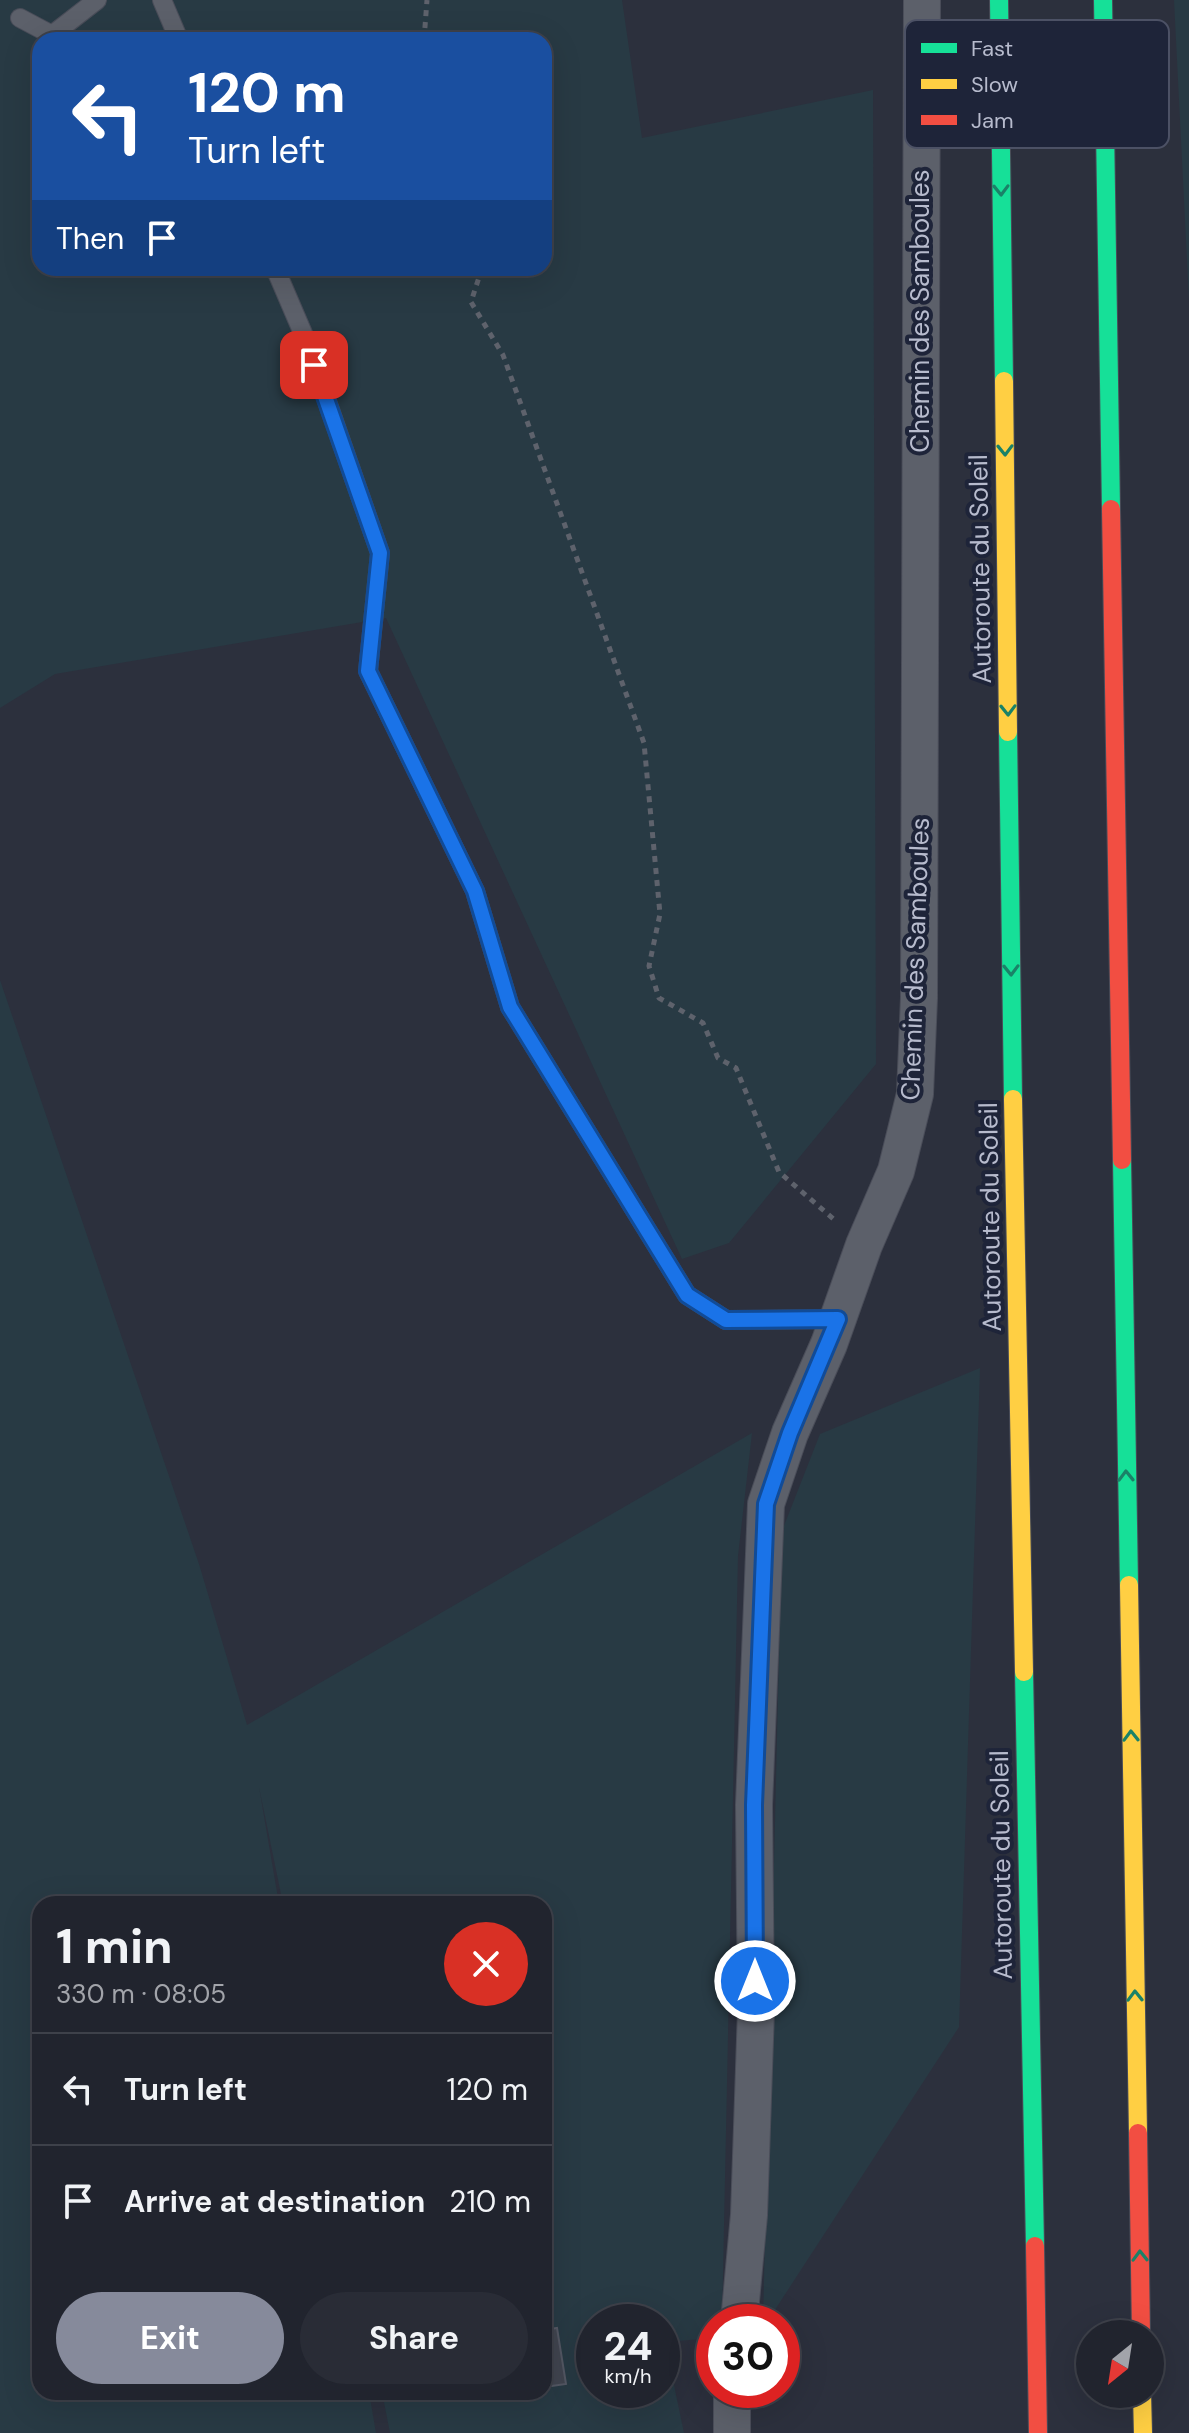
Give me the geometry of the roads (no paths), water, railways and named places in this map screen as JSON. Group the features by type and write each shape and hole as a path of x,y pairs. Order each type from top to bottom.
{"highway":[{"name":"Autoroute du Soleil","path":"999,0 999,20"},
{"path":"1103,0 1103,20"},
{"name":"Autoroute du Soleil","path":"1001,148 1010,913 1038,2433"},
{"path":"1105,148 1141,2320"},
{"path":"1142,2408 1143,2433"}],"street":[{"name":"Chemin des Samboules","path":"922,0 922,20"},
{"name":"Chemin des Samboules","path":"741,2304 749,2215 755,2042 754,1805 766,1504 790,1433 896,1171 915,1094 919,998 922,148"},
{"path":"732,2408 732,2433"}],"lane":[{"path":"56,32 97,0"},
{"path":"162,0 176,32"},
{"path":"20,18 46,32"},
{"path":"278,276 305,338 380,553 368,671 475,891 510,1007 687,1295 726,1320 838,1319"}]}
